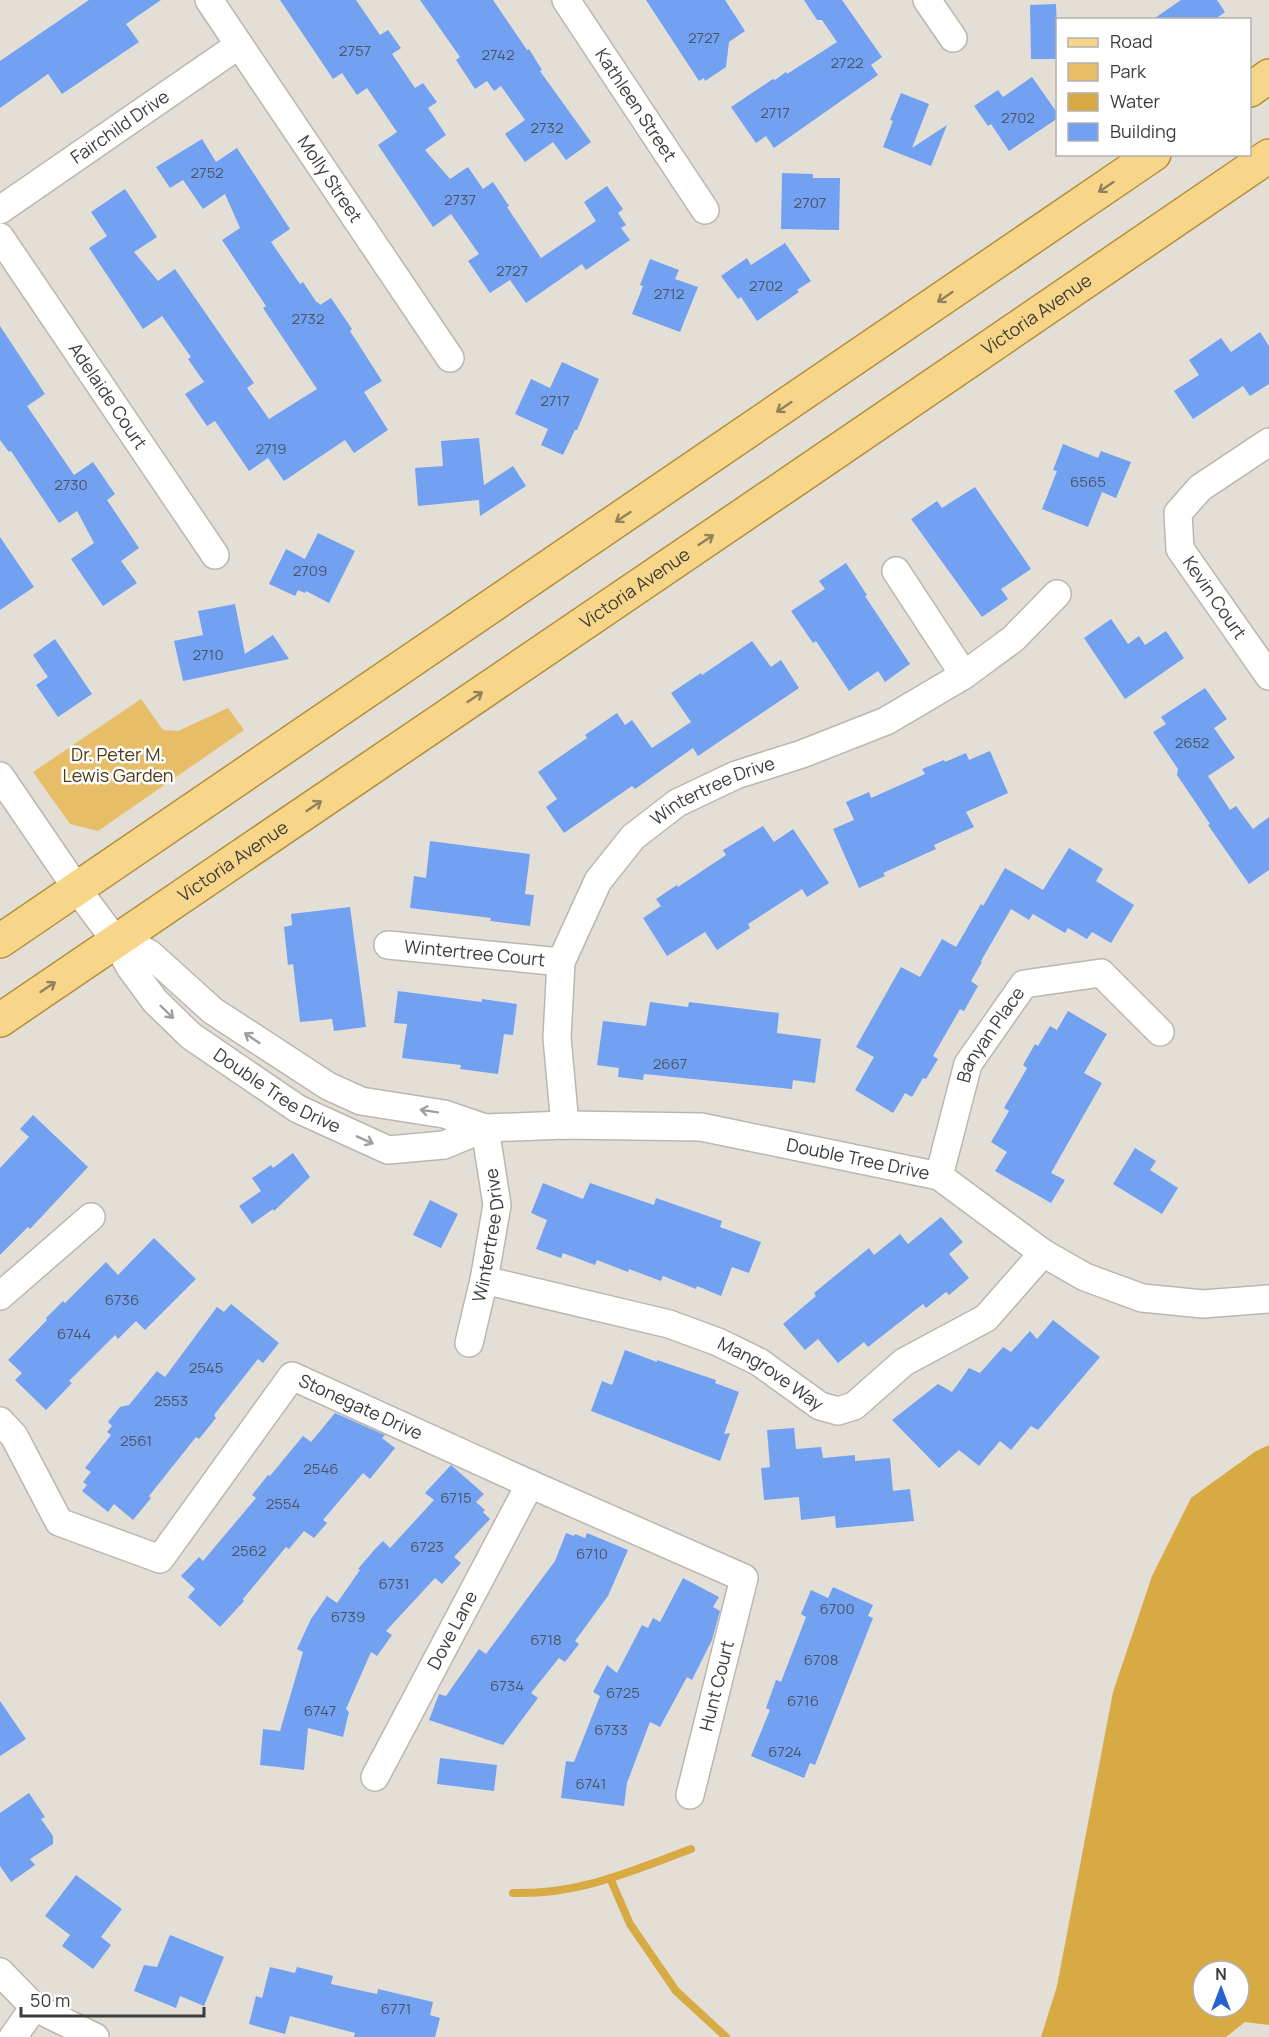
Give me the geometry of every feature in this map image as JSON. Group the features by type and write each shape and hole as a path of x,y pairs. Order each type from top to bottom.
{"main road":[{"path":"1251,89 1269,76"},
{"path":"0,941 1151,156"},
{"name":"Victoria Avenue","path":"0,1020 1269,156"}],"street":[{"name":"Molly Street","path":"209,0 450,358"},
{"name":"Kathleen Street","path":"566,0 705,210"},
{"path":"927,0 953,38"},
{"name":"Fairchild Drive","path":"0,210 239,45"},
{"name":"Adelaide Court","path":"0,237 215,555"},
{"name":"Kevin Court","path":"1269,442 1200,488 1178,513 1180,549 1269,676"},
{"path":"896,571 964,675"},
{"name":"Wintertree Drive","path":"565,1125 557,1038 561,962 598,881 633,837 676,803 736,775 802,754 886,721 964,675 1013,639 1058,594"},
{"name":"Double Tree Drive","path":"0,776 77,889 115,940 129,967 155,1001 190,1036 298,1109 388,1150 444,1145 485,1128 565,1125 702,1127 939,1176 1043,1253 1085,1278 1142,1298 1203,1304 1269,1299"},
{"name":"Double Tree Drive","path":"115,940 134,945 150,954 213,1011 328,1086 361,1101 444,1114 485,1128"},
{"name":"Wintertree Court","path":"388,945 561,962"},
{"name":"Banyan Place","path":"939,1176 968,1064 1024,984 1101,973 1160,1032"},
{"name":"Wintertree Drive","path":"469,1343 484,1280 497,1205 485,1128"},
{"path":"0,1296 91,1217"},
{"name":"Mangrove Way","path":"484,1280 669,1324 718,1342 759,1362 820,1406 838,1411 854,1406 904,1362 986,1318 1043,1253"},
{"name":"Stonegate Drive","path":"0,1421 14,1436 59,1522 159,1558 292,1376 744,1578"},
{"name":"Dove Lane","path":"375,1777 530,1484"},
{"name":"Hunt Court","path":"690,1795 744,1578"},
{"path":"0,1972 34,2007 95,2037"},
{"path":"13,2037 34,2007"}],"green space":[{"name":"Dr. Peter M. Lewis Garden","path":"141,699 163,730 178,731 228,708 244,730 98,831 70,824 33,772"}],"water":[{"path":"1269,1445 1269,2025 1245,2022 1226,2037 1041,2037 1057,1986 1113,1692 1152,1576 1191,1498 1256,1451"}],"building":[{"path":"89,0 161,0 126,24 139,42 62,94 48,74 0,108 0,61"},
{"path":"280,0 356,0 380,35 388,30 401,48 392,54 415,88 423,83 437,102 428,108 446,135 425,150 450,179 468,167 483,189 493,182 541,258 596,221 584,202 607,186 623,209 618,213 626,225 621,228 630,240 586,270 582,264 526,303 510,280 490,293 468,261 479,254 451,214 433,227 378,145 397,132 367,88 357,95 342,73 333,79"},
{"path":"420,0 493,0 591,142 566,160 553,142 525,162 505,134 525,120 501,86 494,91 487,81 475,89 456,60 460,57"},
{"path":"646,0 725,0 745,31 729,42 726,67 705,81 704,78 699,81"},
{"path":"804,0 842,0 882,57 871,65 878,75 774,148 766,136 756,143 731,107 773,79 775,80 786,72 787,74 837,42 822,20 817,20"},
{"path":"1181,0 1217,0 1225,12 1217,18 1155,18"},
{"path":"1056,4 1056,59 1031,59 1030,5"},
{"path":"1032,77 1056,111 1056,119 1009,151 991,124 988,126 974,106 998,90 1003,97"},
{"path":"901,93 929,104 912,148 947,125 931,166 883,147 893,121 890,120"},
{"path":"202,139 216,162 237,148 290,229 271,242 300,284 303,282 317,303 320,305 331,298 382,381 364,392 388,430 354,453 345,440 284,481 268,458 249,471 215,421 207,426 185,394 204,382 188,359 191,357 162,316 143,329 89,248 107,236 91,212 125,189 157,237 134,252 158,281 175,269 254,383 247,388 269,419 317,389 263,308 266,306 222,240 240,228 225,194 203,209 183,180 170,188 156,167"},
{"path":"782,173 813,174 813,178 840,178 839,230 781,229"},
{"path":"785,243 811,281 757,321 741,297 738,299 721,276 747,258 751,265"},
{"path":"650,259 679,270 675,279 698,287 680,332 632,314"},
{"path":"0,326 45,394 27,406 74,475 93,462 115,494 107,500 139,548 121,561 137,583 103,606 71,559 94,543 77,511 59,523 11,451 9,452 0,440"},
{"path":"1260,332 1269,346 1269,384 1250,396 1243,386 1193,419 1174,391 1199,375 1189,360 1221,338 1231,352"},
{"path":"562,362 599,379 577,430 563,455 541,445 548,429 515,414 531,379 550,388"},
{"path":"479,438 484,485 513,466 526,486 480,516 479,500 418,506 415,468 443,466 441,441"},
{"path":"1063,444 1098,458 1101,451 1131,462 1116,498 1102,492 1088,527 1042,509 1057,471 1053,470"},
{"path":"975,487 1031,569 1001,589 1008,599 982,617 911,519 937,501 942,508"},
{"path":"318,533 355,551 329,603 306,591 305,593 298,590 295,596 269,584 286,549 305,559"},
{"path":"0,537 34,587 0,610"},
{"path":"846,563 910,664 885,682 878,671 849,691 816,641 813,643 791,611 825,589 819,581"},
{"path":"235,604 245,654 273,635 289,659 183,681 174,641 203,635 198,611"},
{"path":"1111,619 1128,644 1139,636 1145,645 1166,631 1184,658 1125,699 1084,638"},
{"path":"55,639 92,694 58,717 36,685 48,677 33,655"},
{"path":"752,641 771,667 781,660 799,688 698,756 693,748 635,789 632,786 564,833 546,807 557,799 538,772 587,738 585,735 617,713 625,725 632,720 652,748 691,722 671,693"},
{"path":"1205,688 1227,719 1214,728 1235,758 1208,776 1230,810 1236,806 1253,829 1269,817 1269,870 1249,884 1208,825 1210,824 1177,775 1178,769 1153,732 1166,724 1161,717"},
{"path":"990,751 1008,793 966,812 974,827 934,845 936,849 883,873 885,876 859,888 833,829 854,820 846,802 869,792 871,798 925,774 922,769 944,760 945,762 966,753 969,760"},
{"path":"763,826 774,842 793,829 829,883 807,897 802,889 748,924 750,928 717,950 705,932 667,956 643,918 661,906 656,899 726,855 723,850"},
{"path":"430,841 530,854 525,894 534,895 530,926 490,921 491,918 410,908 414,876 426,878"},
{"path":"1069,848 1103,869 1096,881 1134,905 1111,943 1092,932 1087,939 1068,928 1065,933 1033,914 1029,920 1011,909 971,981 978,986 964,1011 960,1009 933,1056 938,1059 912,1097 905,1093 893,1113 855,1090 874,1057 856,1047 901,967 920,977 942,939 956,947 1005,868 1043,890"},
{"path":"350,907 366,1027 334,1031 332,1019 300,1022 293,964 288,965 284,927 292,925 291,914"},
{"path":"398,991 482,1002 482,999 517,1004 513,1035 504,1034 498,1074 460,1069 461,1065 402,1058 407,1024 394,1023"},
{"path":"650,1002 688,1007 689,1002 779,1013 777,1033 821,1039 815,1083 793,1080 792,1089 644,1074 643,1080 618,1077 619,1068 597,1065 603,1021 646,1026"},
{"path":"1068,1011 1107,1034 1084,1073 1102,1083 1051,1173 1065,1180 1051,1203 995,1171 1007,1152 991,1142 1009,1111 1004,1108 1027,1068 1023,1065 1035,1044 1038,1046 1050,1026 1057,1030"},
{"path":"33,1115 88,1167 30,1229 28,1227 0,1255 0,1168 29,1137 20,1129"},
{"path":"1135,1148 1156,1161 1150,1170 1178,1188 1162,1214 1113,1184"},
{"path":"293,1153 310,1177 274,1211 273,1209 252,1224 239,1206 261,1191 252,1178 271,1165 273,1168"},
{"path":"543,1183 583,1199 590,1183 654,1205 656,1198 722,1221 720,1227 761,1242 749,1273 732,1267 721,1296 663,1276 661,1281 597,1260 595,1265 563,1253 561,1258 536,1249 547,1220 531,1213"},
{"path":"430,1200 458,1214 441,1248 413,1235"},
{"path":"941,1217 963,1242 949,1254 969,1278 949,1295 946,1292 926,1308 923,1304 868,1347 864,1342 838,1363 818,1339 805,1350 783,1324 816,1296 814,1293 869,1248 874,1255 900,1234 908,1244"},
{"path":"154,1238 196,1279 145,1330 136,1321 118,1339 115,1335 69,1381 72,1383 46,1410 15,1380 22,1373 8,1360 63,1301 65,1303 106,1262 118,1275"},
{"path":"231,1304 279,1343 263,1363 258,1359 214,1415 216,1418 199,1439 196,1437 133,1520 114,1504 108,1512 82,1491 87,1485 83,1482 91,1472 85,1468 111,1435 107,1432 112,1426 108,1422 120,1407 129,1405 157,1371 165,1377 217,1307 224,1312"},
{"path":"1053,1320 1100,1357 1038,1430 1031,1426 1011,1450 1000,1441 979,1466 959,1450 939,1468 892,1420 938,1384 952,1392 969,1368 980,1373 1003,1347 1011,1352 1030,1331 1037,1339"},
{"path":"625,1350 716,1380 715,1383 739,1392 724,1434 730,1433 720,1461 591,1411 602,1381 612,1385"},
{"path":"335,1413 385,1435 382,1438 395,1448 370,1479 363,1473 323,1520 327,1523 314,1538 304,1531 289,1549 286,1547 243,1599 244,1601 220,1627 188,1597 195,1589 181,1576 199,1557 203,1561 256,1498 252,1495 268,1475 270,1476 303,1436 311,1442"},
{"path":"794,1428 796,1449 821,1447 823,1458 855,1455 855,1461 890,1458 893,1491 910,1489 914,1521 836,1528 835,1516 801,1520 799,1497 764,1500 761,1468 770,1467 767,1430"},
{"path":"451,1465 484,1494 476,1502 485,1510 483,1512 490,1519 454,1557 461,1563 442,1584 435,1578 386,1631 392,1635 377,1656 371,1652 346,1709 349,1712 343,1737 308,1728 304,1770 260,1765 263,1729 280,1731 303,1652 297,1649 311,1619 327,1596 337,1603 360,1570 358,1569 375,1549 383,1541 390,1548 434,1500 425,1493"},
{"path":"566,1533 585,1538 587,1533 628,1550 608,1596 575,1641 579,1644 565,1662 559,1658 531,1693 538,1698 503,1745 429,1720 439,1694 446,1696 479,1649 486,1654 555,1561"},
{"path":"683,1578 719,1597 713,1607 720,1611 712,1640 692,1680 687,1677 660,1727 650,1722 627,1783 624,1806 561,1798 566,1761 574,1762 600,1696 593,1692 607,1665 617,1673 642,1625 648,1628 653,1618 660,1622"},
{"path":"833,1587 873,1605 868,1616 873,1618 815,1765 810,1763 804,1778 751,1756 770,1710 766,1708 776,1680 781,1682 806,1617 801,1614 811,1590 828,1598"},
{"path":"0,1701 26,1739 0,1756"},
{"path":"440,1758 497,1765 494,1791 437,1784"},
{"path":"29,1793 45,1817 41,1819 53,1836 53,1844 30,1859 35,1865 11,1882 0,1866 0,1813"},
{"path":"76,1875 122,1909 101,1937 111,1945 93,1969 62,1946 70,1935 45,1916"},
{"path":"170,1935 224,1957 204,2006 180,1996 176,2008 134,1991 144,1965 157,1967"},
{"path":"270,1967 295,1973 297,1967 333,1976 331,1984 377,1994 378,1989 433,2002 430,2015 440,2018 435,2037 354,2037 355,2033 290,2016 285,2034 249,2024 256,1996 262,1998"}],"waterway":[{"path":"513,1893 537,1893 583,1886 691,1849"},
{"path":"610,1878 630,1924 676,1991 726,2037"}]}
